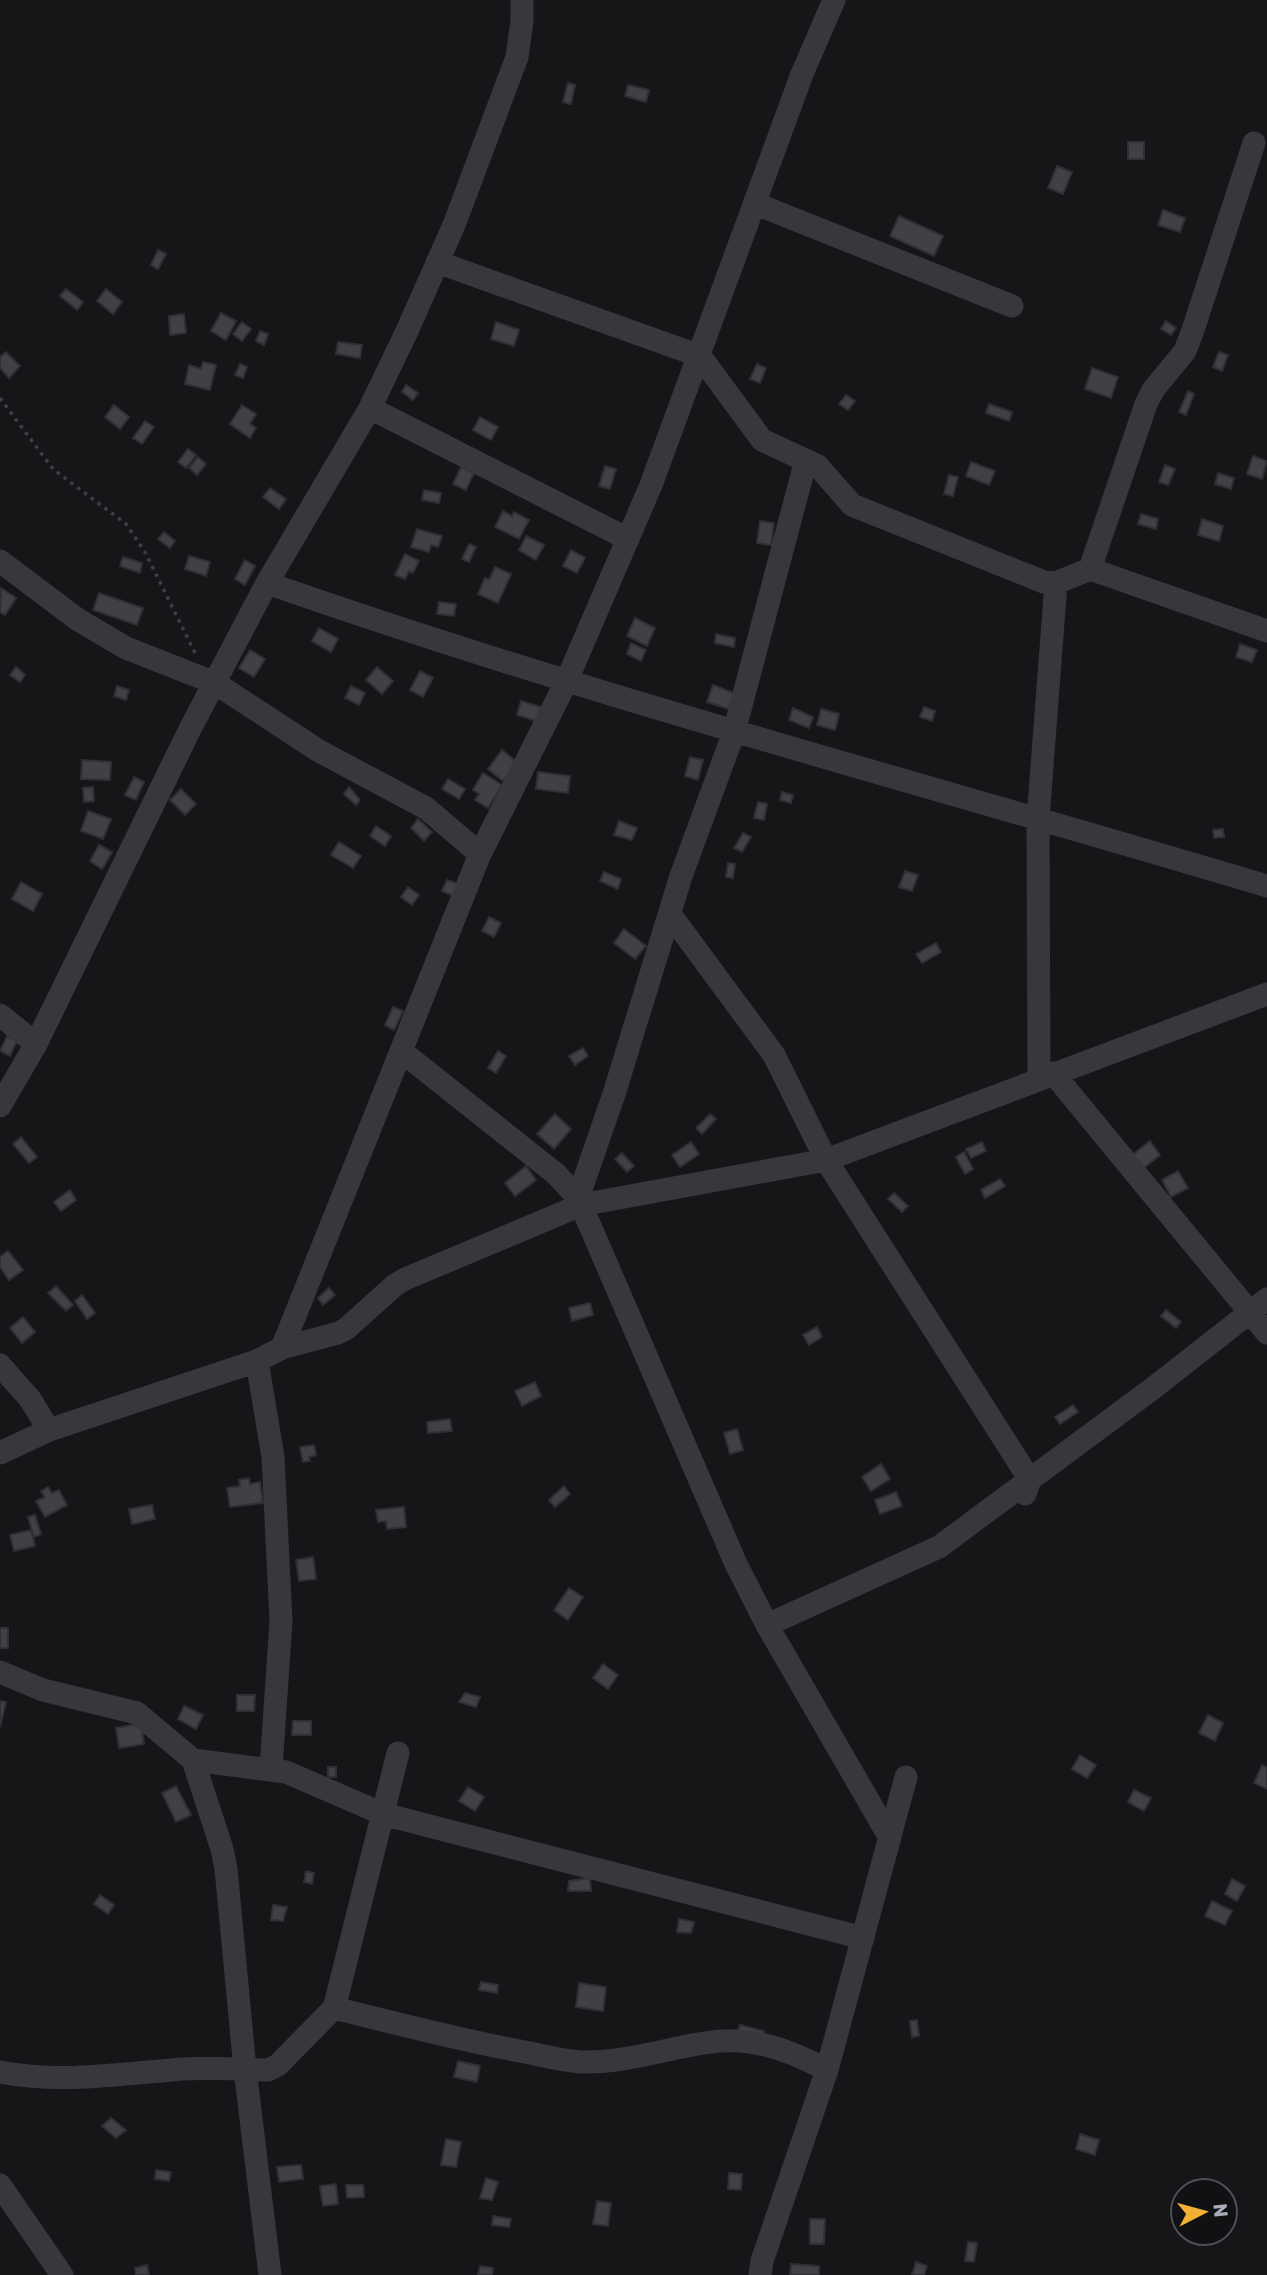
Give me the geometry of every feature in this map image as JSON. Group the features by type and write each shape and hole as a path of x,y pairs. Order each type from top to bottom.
{"street":[{"path":"0,1106 36,1044 267,583 370,408 454,225 517,57 522,0"},
{"path":"282,1348 480,854 567,680 651,485 802,74 834,0"},
{"path":"1090,569 1146,404 1153,390 1185,351 1194,330 1254,143"},
{"path":"755,204 1012,306"},
{"path":"438,262 700,355 762,440 818,466 852,505 1044,582 1056,583 1090,569 1267,631"},
{"path":"370,408 628,539"},
{"path":"580,1201 670,914 734,732 806,460"},
{"path":"0,561 77,618 126,648 215,683 319,751 426,808 480,854"},
{"path":"267,583 346,611 734,732 1267,886"},
{"path":"1056,583 1038,819 1046,1076 1259,1305 1267,1332"},
{"path":"670,914 774,1055 826,1160 1028,1487"},
{"path":"0,1452 49,1430 257,1361 282,1348 338,1333 405,1279 580,1201 826,1160 1267,995"},
{"path":"0,1016 36,1044"},
{"path":"401,1051 555,1174 580,1201 736,1564 767,1625 890,1838"},
{"path":"767,1625 939,1548 1028,1487 1259,1305"},
{"path":"257,1361 273,1457 281,1621 271,1768"},
{"path":"0,1366 30,1399 49,1430"},
{"path":"0,1672 43,1690 137,1713 193,1760 226,1869 245,2069 270,2275"},
{"path":"0,2072 23,2076 100,2078 172,2069 268,2070 278,2065 334,2009 398,1753"},
{"path":"193,1760 271,1768 383,1814 863,1938"},
{"path":"760,2275 762,2261 827,2070 906,1777"},
{"path":"334,2009 472,2043 574,2061 595,2062 706,2042 739,2041 788,2050 827,2070"},
{"path":"0,2185 62,2275"}],"path":[{"path":"0,398 53,469 126,524 145,552 188,642 215,683"}],"building":[{"path":"568,83 575,85 571,104 563,102"},
{"path":"628,85 649,90 646,102 625,96"},
{"path":"1128,142 1144,142 1144,159 1128,159"},
{"path":"1057,166 1072,172 1063,194 1048,188"},
{"path":"1163,210 1185,218 1180,232 1158,225"},
{"path":"899,216 943,236 934,256 890,236"},
{"path":"158,250 166,254 158,269 151,265"},
{"path":"66,289 83,302 77,310 60,296"},
{"path":"106,289 122,302 113,314 97,301"},
{"path":"221,313 236,321 226,340 211,331"},
{"path":"184,314 186,333 170,335 169,316"},
{"path":"1166,321 1176,328 1171,335 1161,329"},
{"path":"242,322 251,329 242,341 233,334"},
{"path":"496,322 519,330 514,346 491,339"},
{"path":"260,331 268,334 264,345 256,341"},
{"path":"338,342 362,345 360,358 336,354"},
{"path":"6,352 20,366 9,378 0,368 0,357"},
{"path":"1219,352 1228,355 1222,371 1213,367"},
{"path":"203,362 216,365 210,390 185,384 189,365 201,369"},
{"path":"240,364 247,367 243,378 235,375"},
{"path":"757,364 766,368 760,383 750,379"},
{"path":"1092,368 1118,377 1111,398 1085,389"},
{"path":"406,385 418,393 413,400 402,392"},
{"path":"1188,391 1194,394 1186,415 1179,412"},
{"path":"846,395 855,401 848,410 839,404"},
{"path":"989,404 1012,412 1009,421 986,413"},
{"path":"114,405 129,417 120,429 105,417"},
{"path":"242,405 256,414 250,424 256,428 250,438 230,424"},
{"path":"480,417 498,427 491,440 473,430"},
{"path":"145,421 154,427 142,444 133,438"},
{"path":"188,449 196,455 186,468 178,462"},
{"path":"1253,456 1267,461 1262,479 1247,474"},
{"path":"198,457 206,464 197,475 189,468"},
{"path":"971,462 995,471 989,485 966,476"},
{"path":"1165,465 1175,469 1168,485 1159,482"},
{"path":"605,466 616,469 610,489 599,486"},
{"path":"461,467 474,473 466,490 453,484"},
{"path":"1218,473 1234,478 1231,489 1215,484"},
{"path":"949,475 958,477 953,496 944,494"},
{"path":"270,488 286,499 279,509 263,497"},
{"path":"424,490 441,493 439,503 422,500"},
{"path":"503,511 512,516 514,512 529,520 519,539 495,527"},
{"path":"1141,514 1158,519 1156,529 1138,524"},
{"path":"1202,519 1223,526 1219,541 1198,535"},
{"path":"760,521 774,523 771,545 757,543"},
{"path":"417,529 442,536 438,547 431,545 429,552 411,547"},
{"path":"164,532 175,541 170,548 158,539"},
{"path":"526,536 544,545 536,560 519,550"},
{"path":"469,544 476,547 469,562 462,559"},
{"path":"571,550 585,558 577,573 563,566"},
{"path":"405,554 419,561 413,573 409,571 405,579 395,575"},
{"path":"189,556 210,562 206,576 185,569"},
{"path":"123,557 142,563 140,573 120,566"},
{"path":"245,560 255,566 245,585 235,579"},
{"path":"495,567 511,574 498,603 478,594 485,578 489,580"},
{"path":"1,588 16,598 5,615 0,612"},
{"path":"99,593 143,608 137,625 93,610"},
{"path":"439,602 456,604 454,616 437,614"},
{"path":"635,618 655,628 647,646 627,636"},
{"path":"319,628 338,639 331,652 312,641"},
{"path":"716,634 735,638 734,647 715,643"},
{"path":"631,643 646,650 641,661 627,654"},
{"path":"1240,644 1257,650 1252,662 1236,657"},
{"path":"250,650 265,659 254,677 239,668"},
{"path":"16,667 25,675 20,682 10,675"},
{"path":"377,667 393,681 382,694 366,680"},
{"path":"420,671 433,678 423,697 410,690"},
{"path":"713,685 734,693 729,709 707,702"},
{"path":"117,686 129,690 126,700 114,696"},
{"path":"351,686 365,693 359,705 345,698"},
{"path":"521,701 541,707 537,721 517,715"},
{"path":"924,707 935,711 932,721 920,717"},
{"path":"793,708 813,717 809,728 789,720"},
{"path":"821,709 839,714 835,730 817,725"},
{"path":"502,750 518,763 503,781 488,769"},
{"path":"690,757 703,760 698,780 685,776"},
{"path":"82,760 111,762 110,780 81,779"},
{"path":"538,772 570,776 568,793 536,789"},
{"path":"483,773 502,785 488,808 475,800 479,794 473,790"},
{"path":"134,777 144,782 136,800 125,795"},
{"path":"448,779 465,789 459,799 442,789"},
{"path":"93,787 94,801 84,802 83,788"},
{"path":"349,787 360,800 356,805 344,794"},
{"path":"181,789 196,804 185,815 170,800"},
{"path":"782,792 793,795 791,803 780,800"},
{"path":"758,802 767,804 764,820 754,818"},
{"path":"88,811 111,819 103,839 81,831"},
{"path":"418,819 432,832 424,841 411,828"},
{"path":"619,821 637,828 632,840 614,835"},
{"path":"376,826 391,836 385,846 370,836"},
{"path":"1223,829 1224,837 1214,838 1213,830"},
{"path":"743,833 751,837 742,852 734,848"},
{"path":"339,842 361,856 353,868 331,855"},
{"path":"99,845 112,852 102,869 90,861"},
{"path":"728,863 735,864 733,878 726,877"},
{"path":"905,871 918,875 912,891 899,887"},
{"path":"604,872 621,879 618,889 600,881"},
{"path":"447,880 459,884 454,896 442,891"},
{"path":"21,882 42,894 33,911 12,899"},
{"path":"408,887 419,895 412,905 401,897"},
{"path":"489,917 501,923 494,937 482,931"},
{"path":"624,929 646,946 635,959 614,943"},
{"path":"936,943 941,952 922,963 916,954"},
{"path":"393,1007 403,1011 394,1030 385,1025"},
{"path":"7,1036 17,1041 10,1056 0,1051"},
{"path":"583,1048 588,1056 575,1065 569,1056"},
{"path":"498,1051 506,1056 496,1073 488,1068"},
{"path":"555,1114 571,1129 554,1149 537,1134"},
{"path":"710,1114 716,1119 702,1134 696,1128"},
{"path":"21,1137 37,1157 29,1163 13,1144"},
{"path":"1150,1141 1160,1155 1140,1171 1130,1157"},
{"path":"691,1142 699,1154 680,1167 672,1155"},
{"path":"982,1142 986,1151 971,1158 966,1149"},
{"path":"964,1152 973,1169 965,1174 956,1157"},
{"path":"622,1153 634,1166 627,1172 615,1159"},
{"path":"526,1166 536,1180 515,1196 505,1183"},
{"path":"1178,1171 1188,1188 1171,1197 1162,1180"},
{"path":"1000,1179 1005,1186 985,1198 981,1190"},
{"path":"70,1190 76,1200 61,1211 54,1202"},
{"path":"894,1193 908,1206 902,1212 888,1199"},
{"path":"8,1251 23,1270 9,1280 0,1267 0,1257"},
{"path":"56,1286 73,1305 66,1311 48,1293"},
{"path":"329,1288 335,1295 323,1305 318,1298"},
{"path":"82,1295 95,1313 87,1319 75,1301"},
{"path":"590,1303 593,1315 572,1321 569,1308"},
{"path":"1166,1310 1181,1322 1176,1328 1161,1316"},
{"path":"23,1317 35,1332 22,1343 10,1328"},
{"path":"817,1327 822,1337 809,1345 803,1335"},
{"path":"535,1382 541,1396 522,1406 515,1391"},
{"path":"1073,1405 1078,1412 1060,1424 1055,1417"},
{"path":"450,1419 452,1431 428,1433 427,1422"},
{"path":"737,1429 743,1450 730,1454 724,1433"},
{"path":"314,1445 316,1455 309,1457 310,1461 303,1462 300,1447"},
{"path":"881,1464 890,1479 871,1491 862,1477"},
{"path":"249,1478 250,1484 260,1482 263,1503 230,1507 227,1488 240,1486 239,1480"},
{"path":"564,1486 570,1494 555,1507 549,1500"},
{"path":"48,1487 52,1493 59,1490 67,1505 45,1517 36,1501 45,1497 41,1491"},
{"path":"896,1492 902,1506 880,1514 875,1500"},
{"path":"152,1505 155,1519 132,1524 129,1509"},
{"path":"404,1507 406,1527 387,1529 386,1521 378,1522 376,1510"},
{"path":"35,1515 41,1534 34,1537 28,1517"},
{"path":"31,1530 35,1546 14,1551 10,1535"},
{"path":"313,1557 316,1579 299,1581 296,1560"},
{"path":"569,1588 583,1597 568,1620 554,1610"},
{"path":"0,1628 8,1628 8,1648 0,1648"},
{"path":"603,1664 618,1675 608,1689 593,1678"},
{"path":"465,1693 480,1697 476,1707 459,1702"},
{"path":"237,1695 255,1695 254,1711 237,1711"},
{"path":"0,1701 6,1702 0,1727"},
{"path":"184,1706 203,1715 196,1729 178,1719"},
{"path":"1208,1715 1223,1723 1215,1741 1199,1733"},
{"path":"293,1721 311,1721 311,1735 292,1735"},
{"path":"141,1723 144,1744 119,1748 116,1728"},
{"path":"1080,1755 1096,1765 1087,1778 1072,1769"},
{"path":"1262,1765 1267,1768 1267,1789 1254,1783"},
{"path":"328,1767 336,1767 336,1777 328,1777"},
{"path":"176,1786 191,1815 176,1822 162,1793"},
{"path":"468,1787 484,1797 475,1811 459,1801"},
{"path":"1134,1790 1151,1798 1144,1811 1128,1802"},
{"path":"306,1871 314,1873 312,1884 304,1882"},
{"path":"590,1878 591,1891 568,1891 569,1881"},
{"path":"1232,1879 1245,1886 1237,1901 1225,1894"},
{"path":"100,1895 114,1905 108,1914 94,1904"},
{"path":"1212,1901 1232,1911 1225,1925 1205,1916"},
{"path":"273,1905 287,1907 283,1921 271,1920"},
{"path":"679,1919 694,1922 691,1933 677,1932"},
{"path":"481,1982 498,1985 497,1993 479,1990"},
{"path":"579,1983 606,1987 603,2011 576,2007"},
{"path":"917,2020 919,2036 912,2037 910,2021"},
{"path":"740,2025 764,2031 762,2041 737,2035"},
{"path":"458,2061 480,2066 477,2082 454,2077"},
{"path":"111,2118 126,2130 116,2138 102,2126"},
{"path":"1080,2134 1099,2140 1095,2155 1076,2149"},
{"path":"446,2139 461,2142 456,2167 441,2165"},
{"path":"301,2165 303,2179 279,2182 277,2167"},
{"path":"156,2170 171,2172 169,2181 155,2179"},
{"path":"729,2173 742,2174 741,2190 728,2189"},
{"path":"486,2178 498,2182 492,2200 480,2198"},
{"path":"336,2184 338,2204 323,2206 320,2186"},
{"path":"346,2185 363,2185 364,2197 347,2198"},
{"path":"597,2201 611,2203 608,2226 593,2224"},
{"path":"493,2216 511,2219 509,2227 492,2225"},
{"path":"810,2219 825,2219 824,2244 810,2244"},
{"path":"968,2242 977,2243 974,2262 965,2261"},
{"path":"916,2262 927,2266 924,2275 912,2275"},
{"path":"791,2264 819,2266 819,2275 790,2275"},
{"path":"147,2265 149,2275 136,2275 135,2268"},
{"path":"480,2266 493,2268 492,2275 478,2275"}]}
